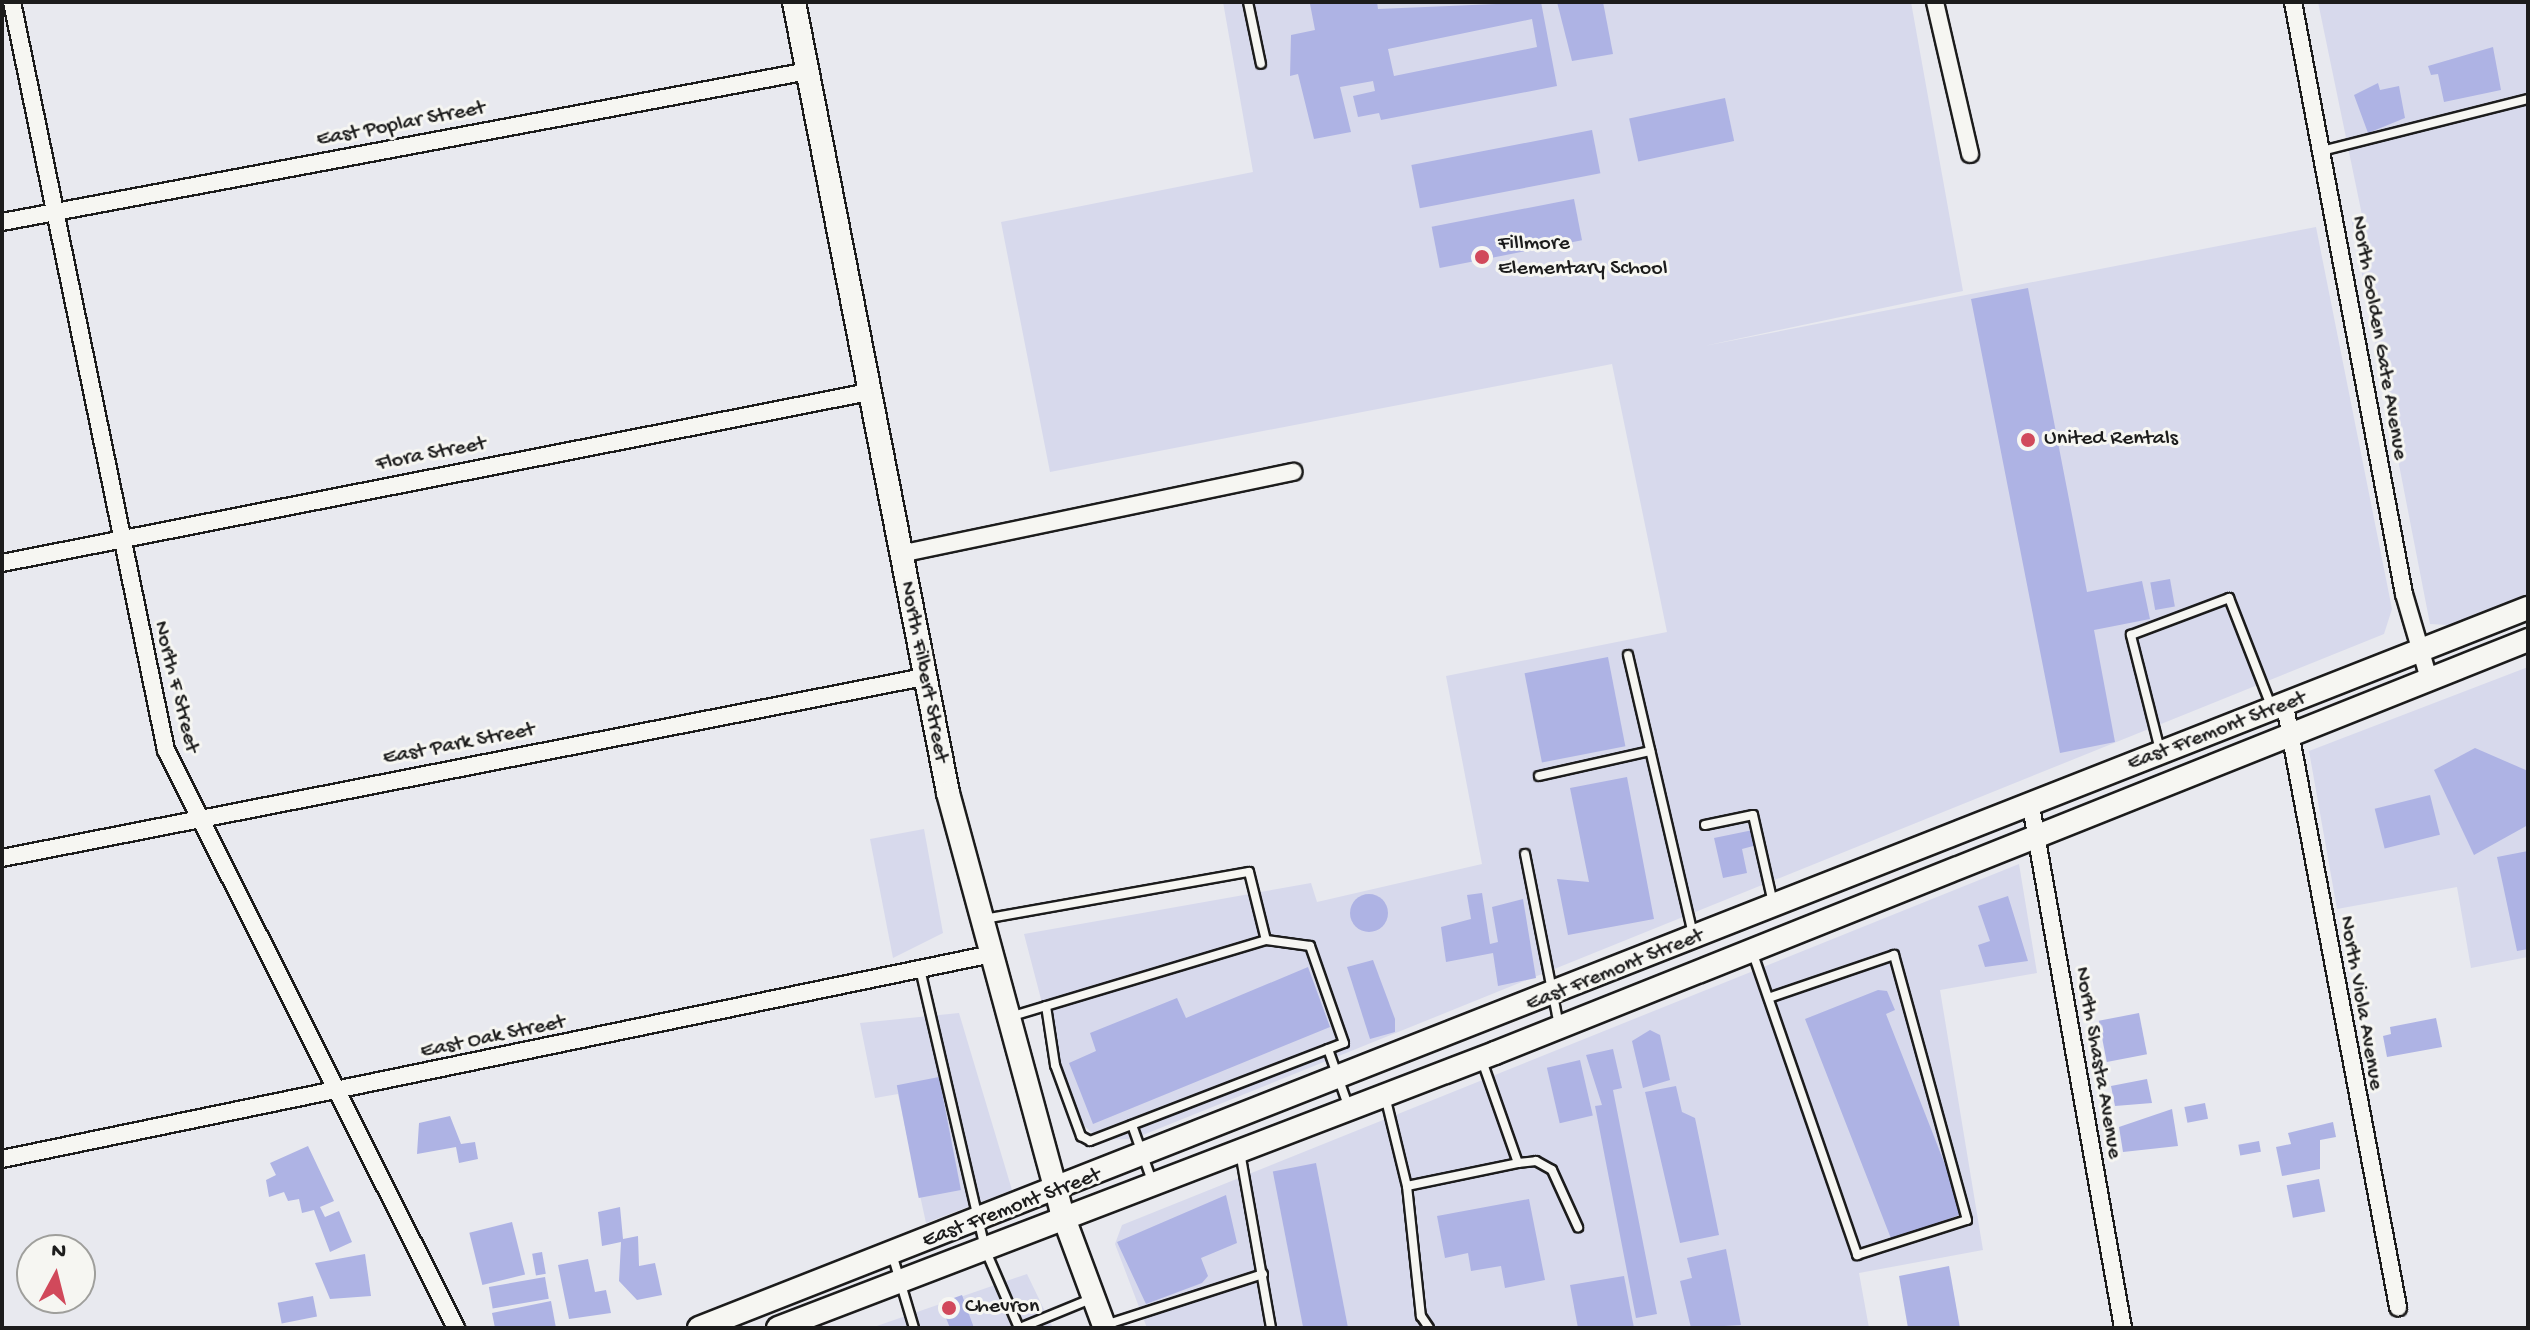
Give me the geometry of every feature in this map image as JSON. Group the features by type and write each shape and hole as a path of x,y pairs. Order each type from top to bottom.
{"main road":[{"name":"North Filbert Street","path":"794,2 924,677 1008,1017 1056,1193 1105,1327"},
{"name":"East Fremont Street","path":"699,1328 1056,1193 2528,608"},
{"name":"East Fremont Street","path":"778,1328 1481,1059 2528,640"}],"street":[{"name":"North F Street","path":"12,2 154,710 200,819 456,1328"},
{"path":"1935,2 1970,154"},
{"name":"North Golden Gate Avenue","path":"2293,2 2420,653 2429,679"},
{"name":"East Poplar Street","path":"2,222 808,71"},
{"name":"Flora Street","path":"2,563 869,392"},
{"path":"900,554 1294,472"},
{"name":"East Park Street","path":"2,858 924,677"},
{"name":"North Viola Avenue","path":"2279,708 2291,736 2398,1307"},
{"name":"North Shasta Avenue","path":"2031,806 2123,1328"},
{"name":"East Oak Street","path":"2,1159 340,1093 992,954"}],"lane":[{"path":"1248,2 1261,64"},
{"path":"2322,151 2528,99"},
{"path":"2161,754 2131,635 2229,598 2279,708"},
{"path":"1628,655 1695,939"},
{"path":"1539,776 1650,751"},
{"path":"1705,825 1753,815 1774,908"},
{"path":"1525,854 1549,997 1559,1028"},
{"path":"983,919 1249,872 1266,940"},
{"path":"1008,1017 1266,940 1310,946 1344,1043 1090,1141 1081,1136 1055,1065 1046,1006"},
{"path":"1752,950 1771,997 1857,1255 1967,1220 1894,955 1771,997"},
{"path":"920,969 985,1249 1020,1328 1093,1298"},
{"path":"1328,1049 1350,1109"},
{"path":"1481,1059 1518,1163"},
{"path":"1384,1095 1407,1186 1421,1316 1429,1328"},
{"path":"1132,1125 1153,1184"},
{"path":"1240,1151 1271,1328"},
{"path":"1407,1186 1536,1161 1552,1170 1578,1227"},
{"path":"892,1254 914,1328"},
{"path":"1105,1327 1263,1274"}],"shaded area":[{"path":"1223,2 1911,2 1963,291 1704,346 2316,227 2392,609 2384,634 1133,1139 1100,1140 1071,1114 1024,934 1311,883 1317,902 1482,864 1446,676 1667,632 1612,364 1050,472 1001,222 1253,172"},
{"path":"2318,2 2528,2 2528,600 2467,626 2430,624 2351,218 2362,215"},
{"path":"2528,667 2528,957 2471,968 2457,887 2337,909 2309,751"},
{"path":"924,829 943,933 893,958 870,839"},
{"path":"2019,864 2037,973 1940,990 1983,1250 1859,1273 1869,1328 1147,1328 1115,1244 1122,1225"},
{"path":"959,1013 1012,1190 926,1223 898,1094 875,1098 860,1023"},
{"path":"1027,1274 1053,1328 871,1328"}],"building":[{"path":"1377,2 1378,9 1541,2 1557,86 1381,120 1379,113 1358,117 1353,96 1375,91 1373,81 1340,87 1351,132 1314,139 1298,74 1290,76 1291,35 1315,30 1310,4","holes":["1532,19 1537,47 1394,76 1388,49"]},
{"path":"1557,2 1603,2 1613,54 1572,61"},
{"path":"2493,47 2501,90 2444,102 2438,74 2431,75 2428,66"},
{"path":"2378,83 2380,90 2399,86 2405,118 2368,133 2354,95"},
{"path":"1725,98 1734,141 1638,161 1629,118"},
{"path":"1592,130 1600,173 1420,208 1411,165"},
{"path":"1574,199 1582,240 1440,268 1432,227"},
{"name":"United Rentals","path":"2028,288 2087,592 2142,581 2150,619 2094,630 2115,742 2060,753 1971,299"},
{"path":"2170,579 2175,607 2155,610 2150,582"},
{"path":"1608,657 1625,746 1542,763 1525,673"},
{"path":"2475,748 2528,771 2528,825 2474,855 2434,770"},
{"path":"1627,777 1654,919 1568,935 1557,879 1589,882 1570,788"},
{"path":"2430,795 2440,835 2385,849 2375,809"},
{"path":"1753,830 1757,845 1742,849 1747,873 1723,878 1714,838"},
{"path":"2528,851 2528,949 2517,951 2497,857"},
{"path":"1482,893 1490,944 1498,942 1492,907 1523,899 1536,978 1498,986 1493,953 1446,962 1441,927 1471,919 1467,895"},
{"path":"1369,894 1382,900 1388,913 1382,926 1369,932 1356,926 1350,913 1356,900"},
{"path":"2008,896 2028,961 1985,967 1978,945 1990,941 1978,906"},
{"path":"1373,960 1395,1019 1395,1032 1370,1039 1347,967"},
{"path":"1308,967 1330,1027 1093,1124 1069,1063 1096,1051 1090,1033 1177,998 1186,1018"},
{"path":"1878,990 1887,991 1895,1010 1886,1014 1964,1213 1892,1241 1805,1019"},
{"path":"2139,1013 2147,1054 2107,1062 2099,1021"},
{"path":"2436,1018 2442,1047 2387,1057 2383,1036 2391,1034 2390,1027"},
{"path":"1650,1030 1660,1035 1670,1080 1643,1088 1632,1041"},
{"path":"1613,1049 1622,1088 1613,1090 1657,1314 1636,1318 1595,1106 1602,1105 1586,1055"},
{"path":"1580,1060 1593,1116 1560,1123 1547,1068"},
{"path":"939,1077 961,1190 919,1198 897,1085"},
{"path":"2147,1079 2152,1103 2115,1106 2111,1086"},
{"path":"1676,1086 1682,1112 1695,1118 1719,1235 1680,1243 1645,1092"},
{"path":"2205,1103 2208,1119 2187,1123 2184,1107"},
{"path":"2172,1109 2178,1146 2123,1152 2119,1127"},
{"path":"450,1116 461,1144 475,1142 478,1159 459,1163 456,1147 417,1154 419,1123"},
{"path":"2333,1122 2336,1137 2320,1140 2320,1169 2282,1176 2276,1147 2291,1144 2288,1133"},
{"path":"2259,1141 2261,1152 2240,1155 2238,1145"},
{"path":"308,1146 334,1201 320,1207 325,1217 339,1211 352,1242 330,1252 314,1210 302,1213 299,1199 288,1201 284,1192 269,1197 266,1180 276,1175 270,1163"},
{"path":"1316,1163 1348,1328 1303,1328 1273,1171"},
{"path":"2319,1179 2325,1211 2293,1218 2287,1185"},
{"path":"1226,1195 1237,1243 1201,1258 1208,1276 1202,1283 1146,1304 1117,1242"},
{"path":"1529,1199 1545,1280 1505,1288 1501,1266 1471,1271 1468,1253 1445,1258 1437,1216"},
{"path":"620,1207 623,1239 638,1236 639,1266 655,1263 662,1295 637,1300 619,1281 621,1242 602,1246 598,1212"},
{"path":"512,1222 525,1274 482,1285 469,1233"},
{"path":"1726,1249 1741,1325 1691,1328 1680,1281 1692,1278 1687,1258"},
{"path":"542,1252 546,1274 536,1275 532,1254"},
{"path":"365,1254 371,1296 330,1299 315,1263"},
{"path":"588,1259 595,1292 606,1290 611,1313 569,1319 558,1265"},
{"path":"1949,1266 1960,1328 1908,1328 1899,1276"},
{"path":"1624,1276 1634,1328 1578,1328 1570,1285"},
{"path":"545,1277 549,1299 493,1309 489,1287"},
{"path":"962,1295 974,1328 950,1328 940,1303"},
{"path":"313,1296 317,1317 282,1323 278,1303"},
{"path":"551,1301 556,1328 495,1328 492,1313"}],"place":[{"name":"Fillmore Elementary School","path":"1482,257"},
{"name":"United Rentals","path":"2028,440"},
{"name":"Chevron","path":"949,1308"}]}
